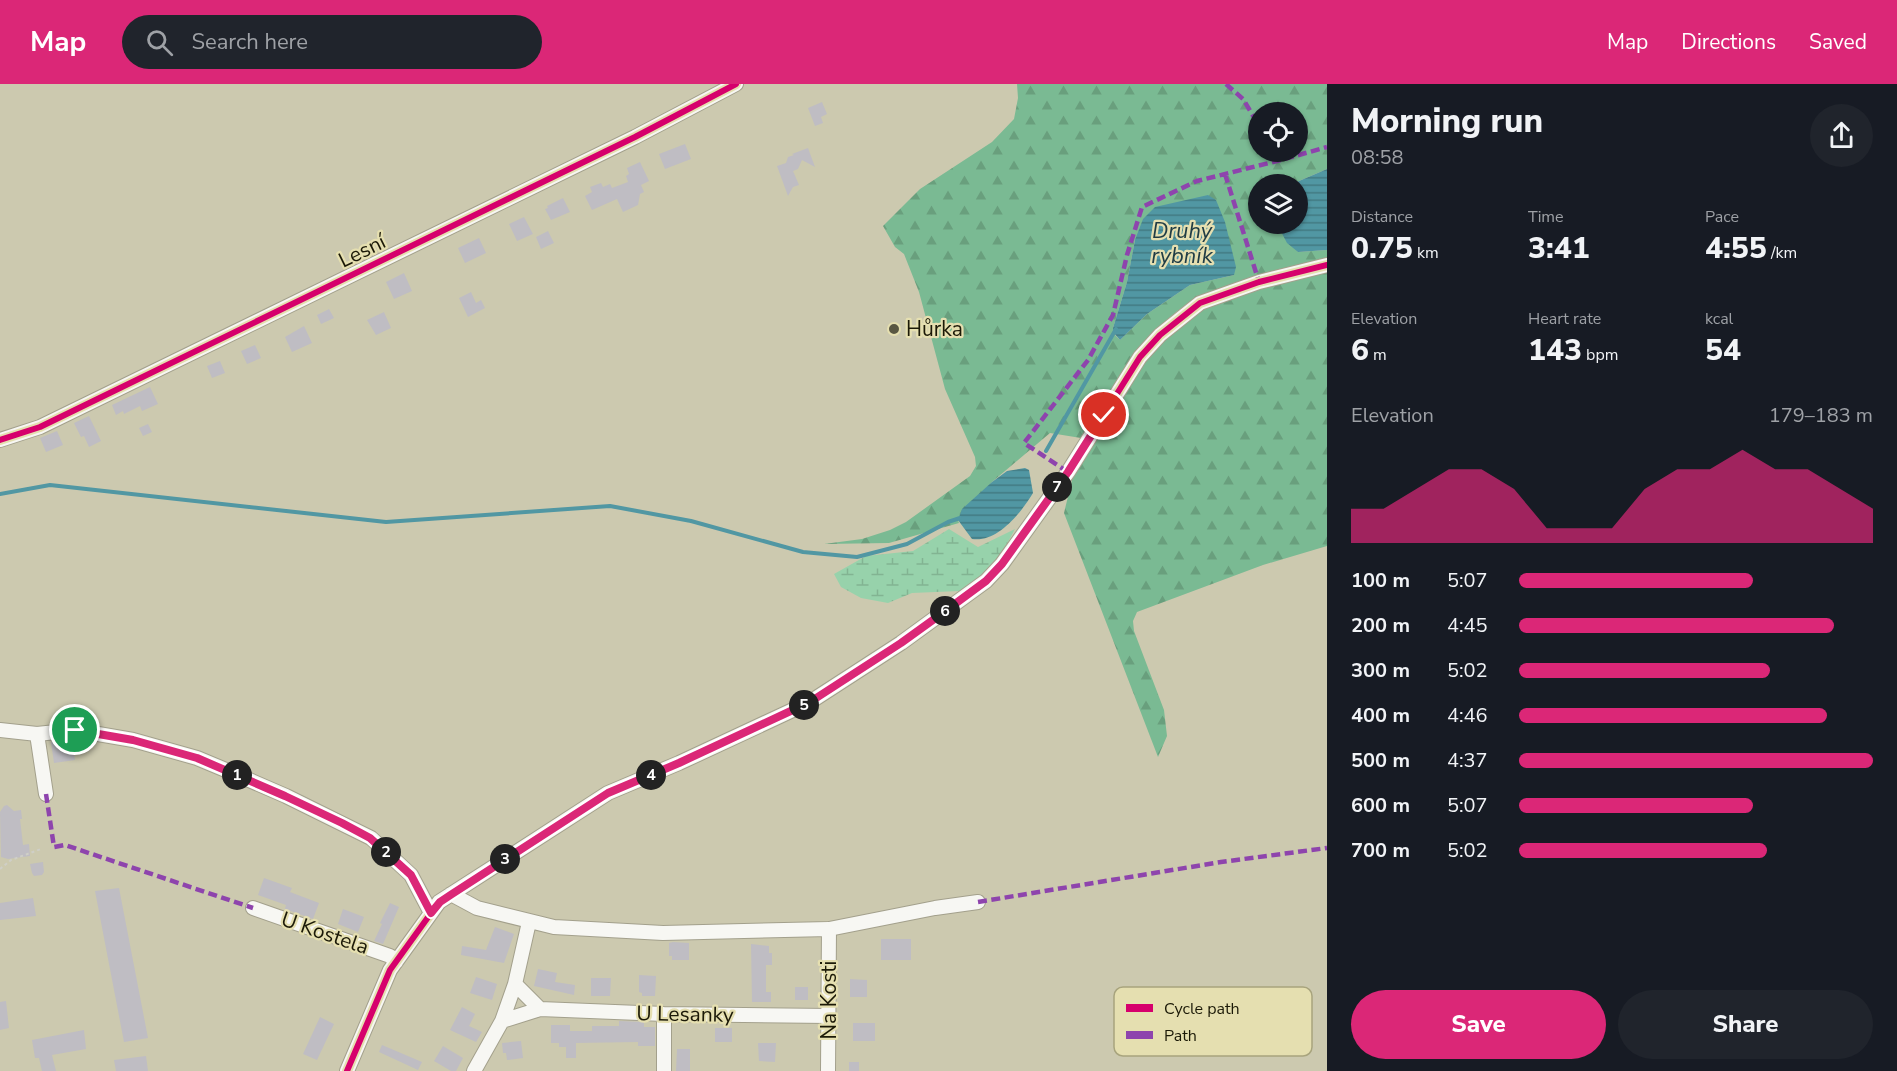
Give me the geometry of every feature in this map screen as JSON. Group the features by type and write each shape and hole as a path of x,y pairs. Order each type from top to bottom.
{"street":[{"name":"Lesní","path":"0,440 51,421 625,142 736,84"},
{"path":"347,1071 396,962 440,902 608,793 679,763 810,702 901,643 986,581 1002,564 1068,472 1140,357 1160,335 1200,303 1259,282 1327,265"},
{"path":"0,730 37,734 75,730 133,740 197,758 285,796 370,838 411,875 431,913"},
{"path":"37,734 45,794"},
{"path":"452,894 477,908 554,927 663,933 829,929 978,902"},
{"name":"U Kostela","path":"253,908 390,956 396,962"},
{"path":"474,1071 502,1021 515,984 529,922"},
{"name":"Na Kosti","path":"828,1071 829,929"},
{"path":"515,984 540,1009"},
{"name":"U Lesanky","path":"502,1021 540,1009 664,1014 829,1016"},
{"path":"664,1014 664,1071"}],"path":[{"path":"0,869 11,860 41,849"}],"green space":[{"path":"1017,84 1327,84 1327,169 1308,177 1308,174 1248,174 1248,234 1284,234 1298,252 1327,250 1327,258 1211,292 1196,298 1177,311 1144,343 1130,361 1081,438 1050,433 992,482 958,520 959,523 889,543 824,544 862,539 906,522 970,476 976,466 975,457 945,389 919,292 904,254 895,247 883,226 920,189 992,142 1014,119 1018,98","holes":["1135,240 1234,275 1190,285 1147,314 1120,340 1113,333 1127,282"]},
{"path":"1327,272 1327,546 1263,565 1137,612 1133,621 1134,631 1164,710 1167,736 1158,757 1064,513 1073,476 1145,361 1165,340 1204,309 1261,288"},
{"path":"949,529 978,547 1015,529 1002,553 979,577 960,591 912,593 888,603 861,598 841,587 834,574 866,556 913,551"}],"water":[{"path":"1327,169 1327,250 1298,252 1287,243 1282,234 1308,234 1308,177"},
{"name":"Druhý rybník","path":"1208,195 1216,200 1225,222 1236,267 1234,275 1190,285 1147,314 1120,340 1113,332 1113,328 1127,282 1135,240 1143,219 1155,207"},
{"path":"1025,468 1029,470 1033,493 1022,509 999,531 981,539 972,539 958,520 962,509 1007,471"}],"building":[{"path":"822,102 827,114 821,117 823,123 815,126 808,108"},
{"path":"685,144 691,159 665,169 659,154"},
{"path":"808,148 815,167 802,160 798,169 793,171 799,185 793,187 788,196 777,166 786,163 788,157 794,155 792,154"},
{"path":"640,162 649,181 641,185 644,192 640,194 638,205 623,212 617,199 592,210 585,196 592,192 590,187 601,183 603,187 610,184 612,188 628,182 627,168"},
{"path":"563,198 570,212 551,220 545,209"},
{"path":"524,217 533,234 517,241 509,224"},
{"path":"548,231 554,243 541,249 536,237"},
{"path":"479,238 486,253 465,263 458,248"},
{"path":"404,273 412,291 394,299 386,282"},
{"path":"471,292 476,303 481,300 485,308 468,317 459,298"},
{"path":"329,309 334,318 321,324 317,315"},
{"path":"384,312 391,328 376,335 367,320"},
{"path":"304,326 312,343 292,352 285,337"},
{"path":"255,345 261,358 247,364 241,351"},
{"path":"220,361 225,373 212,378 207,366"},
{"path":"150,387 158,404 142,411 140,406 124,414 123,411 116,415 112,405"},
{"path":"89,416 101,441 89,447 74,423"},
{"path":"148,424 152,432 143,436 139,428"},
{"path":"57,431 63,445 46,452 40,438"},
{"path":"72,739 75,760 54,763 51,742"},
{"path":"7,805 14,811 21,810 23,845 29,844 30,856 8,859 1,857 0,812"},
{"path":"43,862 44,872 42,875 34,876 30,864"},
{"path":"264,878 292,888 290,892 319,903 313,919 285,909 286,905 258,895"},
{"path":"119,888 148,1038 124,1042 95,891"},
{"path":"33,898 36,916 0,920 0,903"},
{"path":"390,903 399,907 383,944 374,941"},
{"path":"343,909 364,917 358,932 338,924"},
{"path":"495,927 514,934 504,963 461,955 462,946 486,950"},
{"path":"881,939 911,939 911,960 881,960"},
{"path":"669,943 689,943 689,960 672,960 672,956 669,956"},
{"path":"751,944 769,946 769,953 772,953 772,965 766,965 766,992 771,992 771,1002 752,1002"},
{"path":"538,969 557,973 555,982 575,985 574,995 534,986"},
{"path":"639,975 656,976 655,996 642,996 639,992"},
{"path":"476,977 497,984 492,1000 470,993"},
{"path":"591,978 611,978 610,996 591,996"},
{"path":"850,979 867,980 867,997 850,997"},
{"path":"795,987 808,987 808,1000 795,1000"},
{"path":"6,1001 9,1028 0,1030 0,1002"},
{"path":"462,1007 475,1014 469,1026 482,1032 476,1042 450,1030"},
{"path":"320,1017 334,1024 317,1060 303,1054"},
{"path":"619,1021 644,1022 644,1027 655,1027 655,1046 638,1046 638,1042 576,1043 576,1058 566,1058 566,1047 559,1047 559,1043 551,1043 551,1025 570,1025 570,1031 592,1031 592,1026 619,1026"},
{"path":"853,1023 875,1023 875,1041 853,1041"},
{"path":"715,1028 732,1028 732,1042 715,1042"},
{"path":"84,1030 86,1049 52,1055 56,1071 42,1071 39,1058 35,1058 32,1040"},
{"path":"521,1041 523,1058 507,1060 506,1053 503,1053 502,1043"},
{"path":"758,1043 776,1043 775,1062 759,1061"},
{"path":"382,1045 422,1062 418,1070 379,1052"},
{"path":"443,1046 463,1058 456,1071 451,1071 434,1061"},
{"path":"677,1049 690,1049 690,1071 676,1071"},
{"path":"146,1056 148,1071 116,1071 114,1060"},
{"path":"849,1062 859,1062 859,1071 849,1071"}],"waterway":[{"path":"1046,451 1116,329"},
{"path":"0,494 50,485 386,522 610,506 691,521 803,552 857,557 907,544 960,518"}],"marked path":[{"path":"1226,84 1243,99 1248,107"},
{"path":"1308,152 1327,147"},
{"path":"1068,472 1024,443 1088,360 1113,315 1127,255 1142,207 1197,181 1273,162"},
{"path":"1225,174 1259,282"},
{"path":"46,794 54,847 65,845 253,908"},
{"path":"978,902 1221,862 1327,848"}],"cycle path":[{"path":"0,440 40,427 635,137 736,84"},
{"path":"347,1071 390,970 439,902 608,793 679,763 810,702 901,643 986,581 1002,564 1068,472 1140,357 1160,335 1200,303 1259,282 1327,265"}],"place":[{"name":"Hůrka","path":"894,329"}],"route":[{"path":"75,730 133,740 197,758 342,823 370,838 411,875 431,913 440,902 608,793 679,763 810,702 901,643 986,581 1002,564 1068,472 1104,415"}]}
